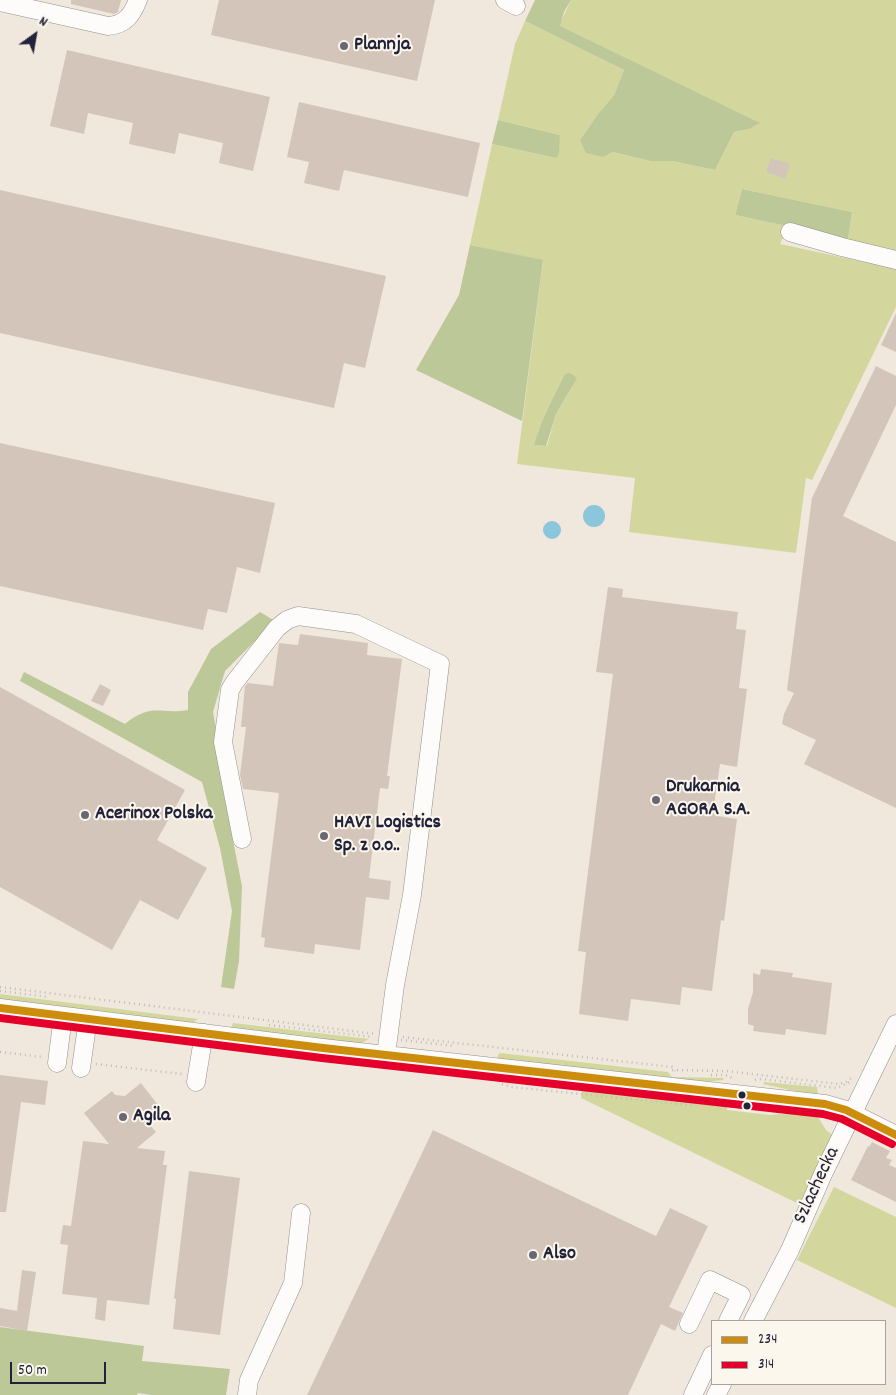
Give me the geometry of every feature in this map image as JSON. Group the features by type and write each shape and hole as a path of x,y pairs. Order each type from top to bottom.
{"street":[{"path":"0,2 108,26 116,25 126,20 134,10 138,0"},
{"path":"790,232 896,260"},
{"path":"242,838 223,742 230,690 234,682 277,628 287,620 298,616 356,624 440,664 412,895 394,985 387,1043"},
{"path":"0,1008 204,1033 387,1043 822,1104 839,1107 896,1135"},
{"path":"58,1061 63,1016"},
{"path":"81,1065 88,1019"},
{"name":"Szlachecka","path":"754,1320 790,1250 823,1174 894,1032"},
{"path":"196,1079 204,1033"},
{"path":"247,1395 249,1380 293,1283 301,1212"},
{"path":"689,1324 710,1280 740,1295 728,1320"},
{"path":"693,1395 711,1357"}],"path":[{"path":"0,987 387,1043"},
{"path":"0,991 128,1008"},
{"path":"147,1010 187,1015"},
{"path":"228,1020 387,1043 675,1071 726,1072 838,1084 846,1082 857,1072"},
{"path":"0,1052 58,1061"},
{"path":"81,1065 196,1079"},
{"path":"675,1071 678,1074 725,1075 737,1079"},
{"path":"750,1081 761,1079 837,1088 846,1085 858,1077"},
{"path":"498,1083 512,1087 590,1096 702,1106"}],"green space":[{"path":"535,0 571,0 564,12 560,26 760,123 749,129 734,132 715,170 672,161 650,161 613,152 603,157 586,153 580,140 614,95 624,70 525,21"},
{"path":"571,0 896,0 896,255 848,239 852,212 742,189 735,215 788,226 780,244 896,269 896,307 812,480 806,478 796,553 629,532 635,478 517,464 543,261 470,245 492,144 556,158 560,135 498,120 515,44 525,21 624,70 614,95 580,140 603,157 613,152 650,161 672,161 715,170 734,132 749,129 759,123 559,26","holes":["570,390 556,414 547,446 535,445 538,432"]},
{"path":"498,120 560,135 559,153 556,158 492,144"},
{"path":"742,189 852,212 848,239 735,215"},
{"path":"470,245 543,260 522,421 416,370 459,295"},
{"path":"570,373 577,378 556,414 546,446 534,445 544,418 565,374"},
{"path":"260,612 275,621 225,671 213,712 226,786 223,790 242,886 239,961 234,989 221,987 232,911 220,848 202,782 20,681 24,672 125,724 134,717 149,711 188,710 188,692 211,649"},
{"path":"0,994 198,1019 191,1024 0,1001"},
{"path":"233,1023 369,1039 360,1044 230,1030"},
{"path":"500,1053 668,1072 672,1077 724,1078 723,1080 706,1082 497,1061"},
{"path":"764,1082 817,1087 818,1096 763,1084"},
{"path":"583,1085 682,1095 727,1106 727,1110 770,1115 801,1112 816,1114 826,1130 834,1136 799,1204 581,1098"},
{"path":"834,1187 896,1217 896,1308 797,1260"},
{"path":"0,1327 144,1346 142,1361 230,1369 226,1395 151,1395 138,1393 137,1395 0,1395"}],"water":[{"path":"594,505 602,508 605,516 602,524 594,527 586,524 583,516 586,508"},
{"path":"552,521 558,524 561,530 558,536 552,539 546,536 543,530 546,524"}],"building":[{"path":"71,0 121,0 118,12 114,14 71,4"},
{"name":"Plannja","path":"219,0 435,0 417,81 211,35"},
{"path":"67,50 270,97 253,171 219,163 223,143 179,133 175,154 129,144 133,123 88,113 84,134 50,126"},
{"path":"299,102 480,143 468,197 344,170 339,191 304,183 309,162 287,157"},
{"path":"771,158 790,164 785,179 766,172"},
{"path":"0,190 386,276 365,368 344,363 334,408 0,333"},
{"path":"896,313 896,352 881,345"},
{"path":"876,366 896,376 896,405 843,516 896,542 896,808 804,764 816,740 782,724 784,714 794,693 787,690 812,498"},
{"path":"0,443 275,503 260,573 237,567 227,613 208,609 203,630 0,586"},
{"name":"Drukarnia AGORA S.A.","path":"608,587 623,589 622,597 738,612 736,629 746,630 739,688 747,689 737,767 720,764 713,813 718,814 718,816 737,819 724,921 721,920 712,991 682,987 680,1005 631,999 628,1021 579,1014 586,952 578,951 613,674 596,672"},
{"path":"300,634 368,643 367,655 402,659 387,776 390,776 388,789 380,788 369,878 391,881 389,900 366,897 360,950 315,944 314,954 264,947 265,938 261,937 279,793 243,789 240,775 246,727 241,727 245,686 248,683 273,686 279,643 298,645"},
{"path":"100,684 111,690 103,706 91,701"},
{"name":"Acerinox Polska","path":"0,687 185,790 157,840 207,868 178,920 140,900 112,950 0,887"},
{"path":"761,969 793,973 792,977 832,983 826,1035 786,1029 785,1035 753,1031 754,1026 748,1024 748,1009 753,992 753,973 760,975"},
{"path":"0,1075 48,1081 45,1105 21,1102 6,1212 0,1212"},
{"path":"141,1083 164,1113 149,1124 156,1132 137,1148 165,1151 163,1165 167,1165 149,1305 107,1300 105,1321 95,1319 97,1298 62,1294 68,1245 60,1244 63,1225 71,1226 83,1141 109,1144 84,1113 112,1091 115,1095 125,1096"},
{"name":"Also","path":"433,1130 656,1236 670,1208 708,1226 669,1307 683,1313 675,1331 661,1324 628,1395 307,1395"},
{"path":"872,1142 890,1151 886,1158 892,1160 889,1165 896,1168 896,1202 851,1180 868,1146"},
{"path":"189,1171 240,1178 220,1335 173,1329 176,1299 174,1298"},
{"path":"22,1270 36,1272 27,1331 0,1326 0,1308 17,1311"}],"transit line":[{"name":"234","path":"0,1008 323,1048 825,1104 846,1110 896,1135"},
{"name":"314","path":"0,1018 322,1058 823,1114 842,1119 892,1144"}],"place":[{"name":"Plannja","path":"344,46"},
{"name":"Drukarnia AGORA S.A.","path":"656,800"},
{"name":"Acerinox Polska","path":"85,815"},
{"name":"HAVI Logistics Sp. z o.o..","path":"324,836"},
{"name":"Agila","path":"123,1117"},
{"name":"Also","path":"533,1255"}]}
